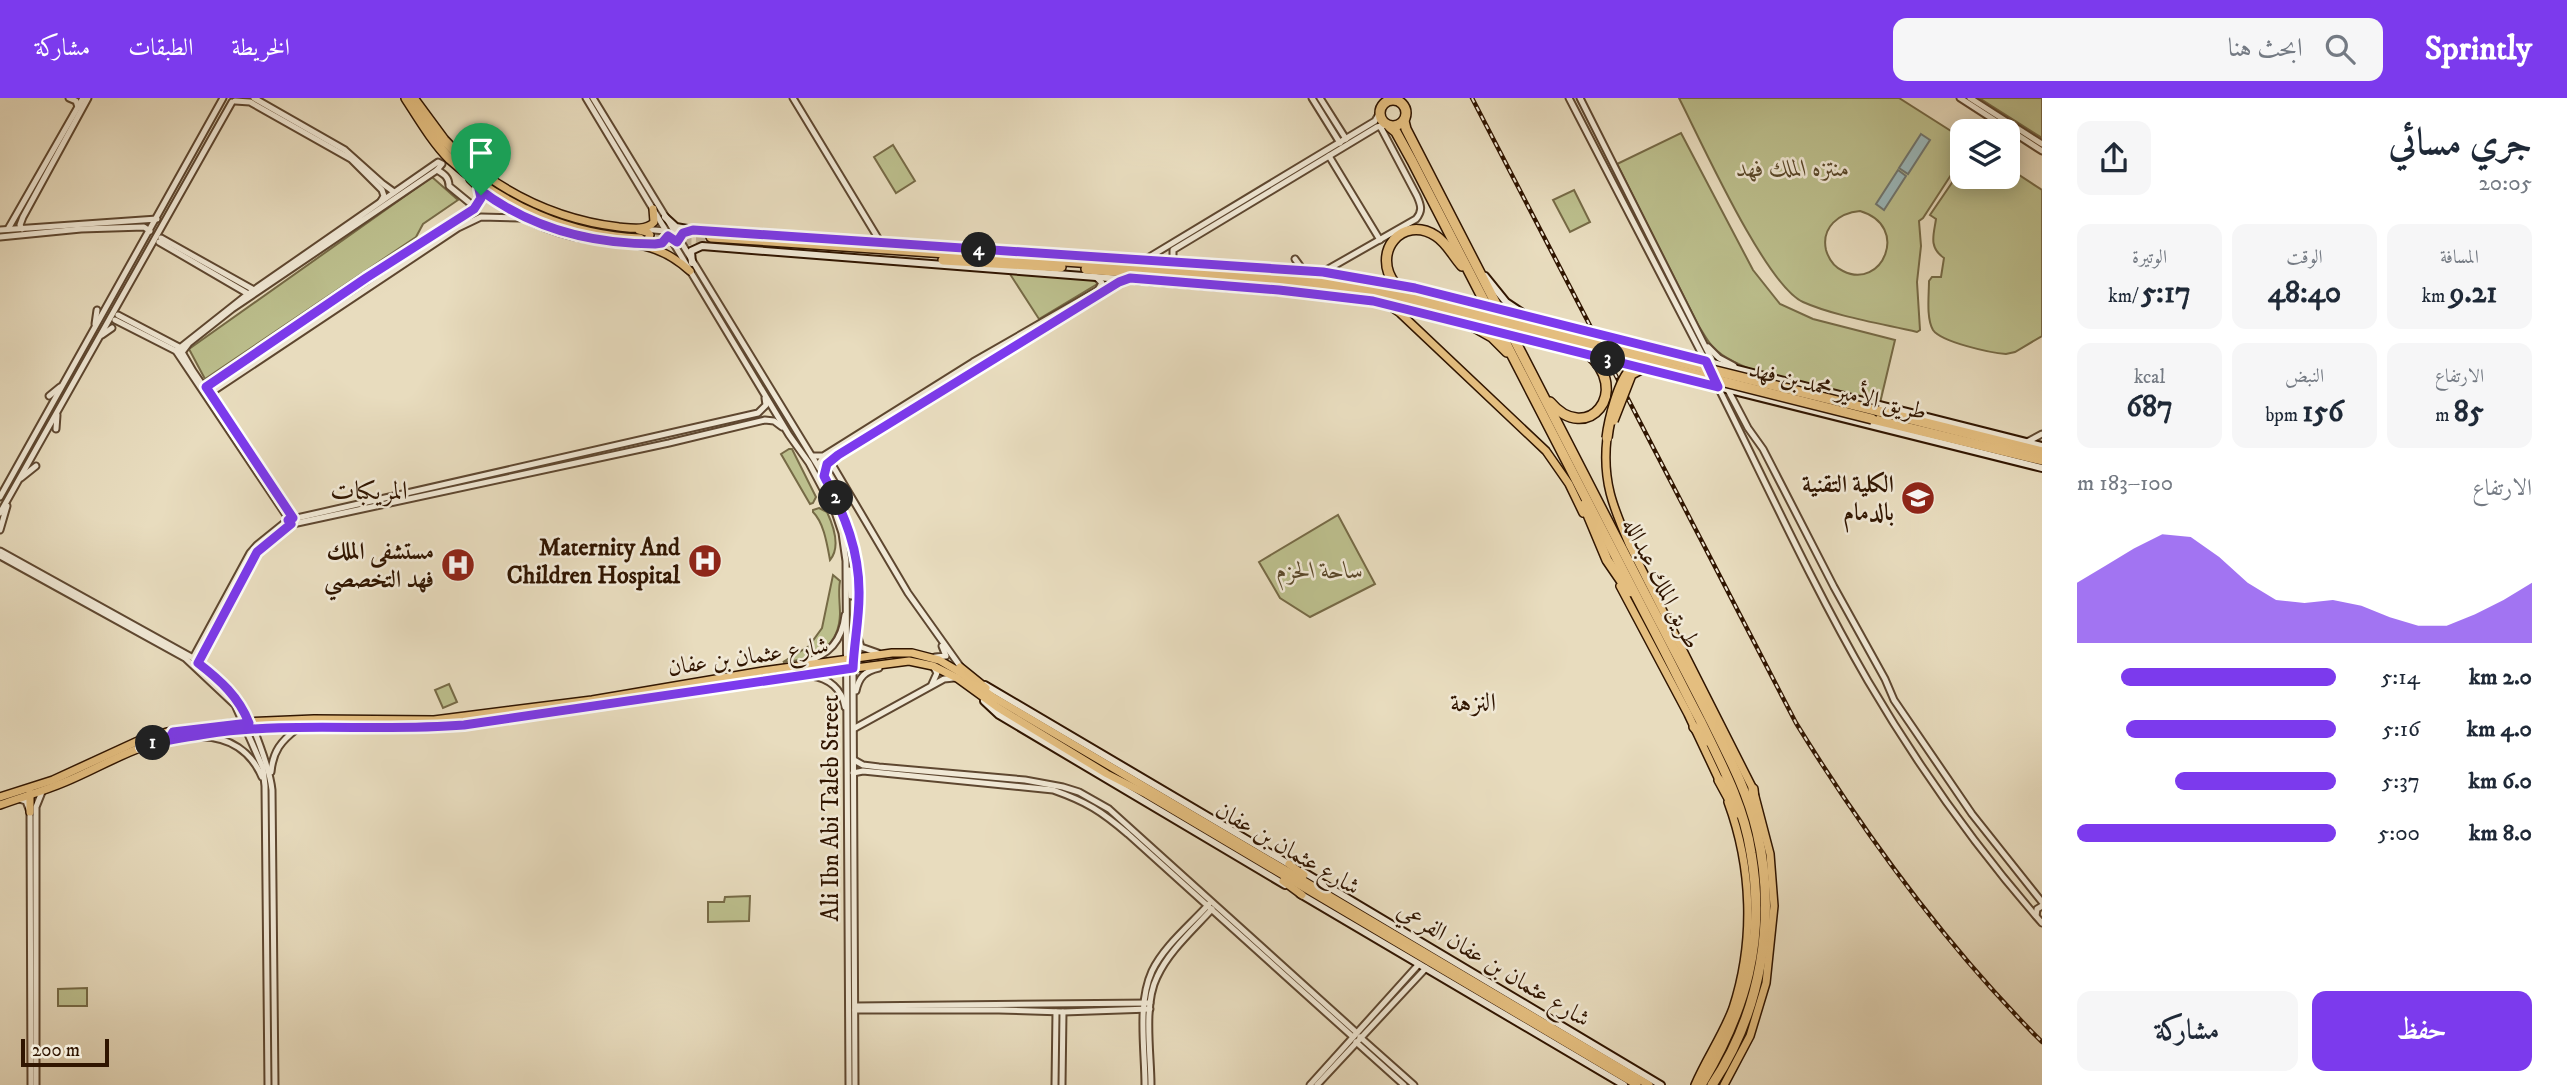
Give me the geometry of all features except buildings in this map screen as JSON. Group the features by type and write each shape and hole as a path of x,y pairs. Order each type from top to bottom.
{"highway":[{"path":"406,98 439,146 487,188 542,218 589,232 638,238"},
{"path":"413,98 451,154"},
{"path":"1395,100 1405,108 1404,121 1398,126 1385,126 1379,114 1383,104 1395,100"},
{"name":"طريق الملك عبدالله","path":"1404,121 1406,130 1732,762 1757,832 1763,866 1766,915 1759,973 1747,1016 1734,1048 1712,1085"},
{"name":"طريق الملك عبدالله","path":"1385,126 1402,142 1649,620 1735,795 1746,831 1754,873 1756,918 1747,981 1725,1044 1701,1085"},
{"path":"1395,284 1388,275 1386,256 1393,240 1409,230 1436,236 1470,275"},
{"name":"طريق الأمير محمد بن فهد","path":"710,243 1335,281 1875,415 1959,440 2042,460"},
{"path":"927,255 979,250"},
{"path":"927,255 1006,270"},
{"name":"طريق الأمير محمد بن فهد","path":"927,255 1328,287 1407,298 1647,365 2042,449"},
{"path":"1257,268 1283,276"},
{"path":"1469,324 1492,337 1514,360"},
{"path":"1541,391 1554,407 1569,418 1578,419 1594,414 1607,397 1608,388 1603,370 1587,353"},
{"path":"1607,438 1609,418 1626,376 1634,366 1647,365"},
{"path":"1959,440 2042,467"},
{"path":"1562,452 1607,560 1649,620"},
{"path":"1639,581 1677,639"},
{"path":"1694,727 1714,748"},
{"path":"1720,780 1746,831"},
{"path":"1752,789 1757,832"}],"main road":[{"path":"451,154 479,189 500,204 533,221 573,236 638,238 691,267"},
{"path":"638,238 652,225 655,219 653,209"},
{"path":"665,217 676,227 693,230 1303,270 1395,284 2027,442 2042,449"},
{"path":"722,232 709,233 705,238 707,244 1279,290 1370,301"},
{"path":"691,267 691,251 710,243"},
{"path":"1475,263 1506,302 1536,319"},
{"path":"1294,284 1387,304 1618,362 1647,365 1718,387 2042,467"},
{"path":"1387,304 1400,313 1546,451 1569,484 1720,780 1744,864 1748,924 1743,966 1732,1009 1719,1040 1692,1085"},
{"path":"1607,438 1604,459 1608,488 1630,546 1752,789 1770,854 1774,888 1774,929 1766,983 1750,1036 1724,1085"},
{"name":"شارع عثمان بن عفان","path":"0,805 49,788 142,747 248,725 424,728 464,725 670,696 851,664 892,653 927,656 950,666 982,690 1071,746 1107,774 1345,904 1418,953 1428,964 1637,1085"},
{"path":"927,656 960,666 1007,701 1016,711"},
{"name":"شارع عثمان بن عفان","path":"0,797 38,785 140,740 173,732 314,719 435,720 592,699 763,671 899,661 933,666 957,678 978,695 1071,746"},
{"name":"شارع عثمان بن عفان الفرعي","path":"982,684 1661,1085"},
{"name":"شارع عثمان بن عفان الفرعي","path":"978,695 999,715 1144,793 1302,895 1428,964 1504,1014 1623,1085"},
{"path":"142,747 171,736 173,732"},
{"path":"1071,746 1108,765 1108,769 1104,769 1071,746"},
{"path":"33,814 29,795 38,785"},
{"path":"1144,793 1207,816"},
{"name":"شارع عثمان بن عفان","path":"1144,793 1418,953"},
{"path":"1240,850 1302,895"},
{"path":"1289,864 1345,904"},
{"name":"شارع عثمان بن عفان","path":"1428,964 1503,998 1649,1085"},
{"path":"1503,998 1560,1026"},
{"path":"1504,1014 1555,1037"}],"street":[{"path":"8,229 19,220 84,98"},
{"path":"0,497 147,229 157,219 224,98 250,102 351,159 382,190 382,201"},
{"path":"254,98 345,149 394,192"},
{"name":"Ali Ibn Abi Taleb Street","path":"586,98 653,209 678,242 789,435 808,463 835,512 842,533 846,561 855,728 853,773 856,1008 850,1085"},
{"name":"Ali Ibn Abi Taleb Street","path":"593,98 665,217 669,232"},
{"path":"793,98 881,243"},
{"path":"1312,98 1343,141"},
{"path":"1320,98 1343,141"},
{"path":"1569,98 1701,344 1719,358 1746,372"},
{"path":"1580,98 1710,362 1763,449 1894,700 1972,814 2036,894 2042,904 2037,909 2036,916"},
{"path":"72,99 78,103 80,109"},
{"path":"1967,99 2042,148"},
{"path":"215,131 235,100"},
{"path":"0,513 99,337 159,239 215,131 225,103 211,120"},
{"path":"1143,260 1343,141 1375,121 1379,114"},
{"path":"1181,263 1173,259 1173,250 1329,156 1385,126 1421,205 1421,213 1416,219 1323,272"},
{"path":"292,521 177,356 179,350 252,293 438,162 442,154 439,146"},
{"path":"1329,156 1380,240"},
{"path":"252,293 437,170 442,165 438,162"},
{"path":"437,170 449,180 449,186 471,204 467,214"},
{"path":"207,390 366,278 467,214 480,201 479,189"},
{"path":"207,390 457,228 473,220 492,216 533,221"},
{"path":"0,230 157,219"},
{"path":"19,220 22,229"},
{"path":"145,220 147,229"},
{"path":"159,239 167,228"},
{"path":"0,237 81,229 147,229"},
{"path":"678,242 683,233 693,230"},
{"path":"638,238 669,232"},
{"path":"638,238 658,244 669,232"},
{"path":"669,232 678,242 710,243"},
{"path":"159,239 252,293"},
{"path":"1294,259 1303,270"},
{"name":"Ali Ibn Abi Taleb Street","path":"691,267 824,476 840,504 853,550"},
{"path":"1093,275 1101,280 1101,286"},
{"path":"823,456 822,463 830,461 1119,282 1130,278"},
{"path":"811,456 823,456 1101,286 1107,285 1108,291"},
{"path":"94,329 97,310"},
{"path":"116,317 179,350 292,521"},
{"path":"99,337 112,328"},
{"path":"1689,358 1697,354 1701,344"},
{"path":"1710,362 1718,387 1751,458 1869,682 1940,793 2042,923"},
{"path":"49,396 62,385"},
{"path":"761,412 766,402 762,388"},
{"path":"56,429 58,411"},
{"path":"193,658 250,553 257,545 292,521 761,412 769,414 765,420"},
{"path":"198,663 257,552 292,521 669,443 765,420 776,422 789,435"},
{"path":"2027,442 2042,434"},
{"path":"824,476 830,461"},
{"path":"830,461 908,593 960,666"},
{"path":"18,480 36,466"},
{"path":"8,469 8,483"},
{"path":"0,530 10,494"},
{"path":"341,513 354,505"},
{"path":"846,561 853,597 853,550"},
{"path":"851,664 859,590 853,550"},
{"path":"0,551 193,658 243,706 263,768 265,786 268,1085"},
{"path":"0,556 185,658 235,705 248,725 270,775"},
{"path":"763,671 816,659 834,646 844,622 847,595"},
{"path":"856,623 861,647 874,653 892,653"},
{"path":"927,656 946,656 930,625"},
{"path":"854,708 858,681 863,675 899,661"},
{"name":"Ali Ibn Abi Taleb Street","path":"850,1085 847,716 851,664"},
{"path":"928,689 937,678 933,666"},
{"path":"756,681 820,677 840,692 847,716"},
{"path":"855,728 949,677 957,678"},
{"path":"275,1085 270,775 273,755 284,738 300,727"},
{"path":"184,737 219,738 239,747 254,761 265,786"},
{"path":"854,760 863,768"},
{"path":"853,773 863,768 1025,780 1079,792 1109,809 1211,906 1356,1037 1414,1085"},
{"path":"34,1085 33,814 38,796 49,788"},
{"path":"13,800 26,801 33,814"},
{"path":"2025,903 2029,906 2035,904 2038,899 2036,894"},
{"path":"1145,1085 1147,1006 1153,970 1167,951 1211,906"},
{"path":"1310,1085 1428,964"},
{"path":"856,1008 1147,1006"},
{"path":"856,1008 1059,1012 1147,1006"},
{"path":"1147,1006 1151,1085"},
{"path":"1055,1085 1059,1012"},
{"path":"1059,1012 1062,1085"},
{"path":"1317,1085 1356,1037"},
{"path":"1356,1037 1404,1085"}],"green space":[{"name":"منتزه الملك فهد","path":"1679,98 1899,98 1950,130 1950,176 1919,221 1921,246 1917,282 1920,330 1917,332 1859,319 1803,302 1788,290 1771,269 1718,176","holes":["1860,211 1876,219 1884,230 1887,242 1885,254 1879,265 1869,272 1857,275 1843,271 1832,263 1826,250 1826,234 1839,218"]},
{"path":"1979,98 2042,98 2042,138 2020,124 2020,119 2012,119"},
{"path":"1681,133 1753,270 1780,304 1813,319 1895,340 1880,403 1817,389 1744,367 1726,357 1709,342 1617,164"},
{"path":"893,145 915,181 896,193 874,157"},
{"path":"2020,176 2042,190 2042,336 2015,352 2006,354 1967,346 1946,339 1933,330 1929,319 1929,281 1932,277 1941,277 1944,258 1934,245 1936,219 1930,215 1950,186 1950,189 2020,189"},
{"path":"432,177 458,200 423,224 416,237 205,379 189,349"},
{"path":"1574,190 1590,222 1570,232 1553,200"},
{"path":"1008,271 1096,278 1099,283 1039,319"},
{"path":"792,449 816,497 813,503 810,504 781,454"},
{"path":"819,508 827,512 834,530 836,543 830,560 822,528 813,512"},
{"name":"ساحة الحزم","path":"1338,515 1375,584 1310,617 1280,598 1259,562"},
{"path":"833,575 840,581 840,614 835,636 814,655 783,662 809,646 822,628"},
{"path":"449,684 457,702 443,708 435,690"},
{"path":"750,896 749,921 708,922 708,902 724,902 725,897"},
{"path":"87,988 87,1006 58,1006 58,989"}],"water":[{"path":"1921,134 1930,140 1908,174 1899,168"},
{"path":"1898,170 1906,176 1884,210 1876,204"}],"tunnel":[{"path":"642,239 711,241"}],"railway":[{"path":"1472,98 1796,723 1851,808 1910,890 1973,968 2042,1042"}],"place":[{"name":"الكلية التقنية بالدمام","path":"1918,498"},
{"name":"Maternity And Children Hospital","path":"705,561"},
{"name":"مستشفى الملك فهد التخصصي","path":"458,565"}],"district":[{"name":"المريكبات","path":"369,490"},
{"name":"النزهة","path":"1473,702"}],"route":[{"path":"479,189 508,208 559,232 607,241 655,244 662,243 668,236 677,242 683,233 693,230 1323,272 1415,288 1706,361 1718,387 1373,301 1130,278 1119,282 884,426 827,464 824,476 840,504 847,524 859,582 853,668 464,725 424,728 246,728 166,740 142,747 171,736 173,732 249,723 243,706 198,663 257,552 291,524 288,520 293,518 206,387 366,278 470,212 480,201 481,195 479,189"}]}
